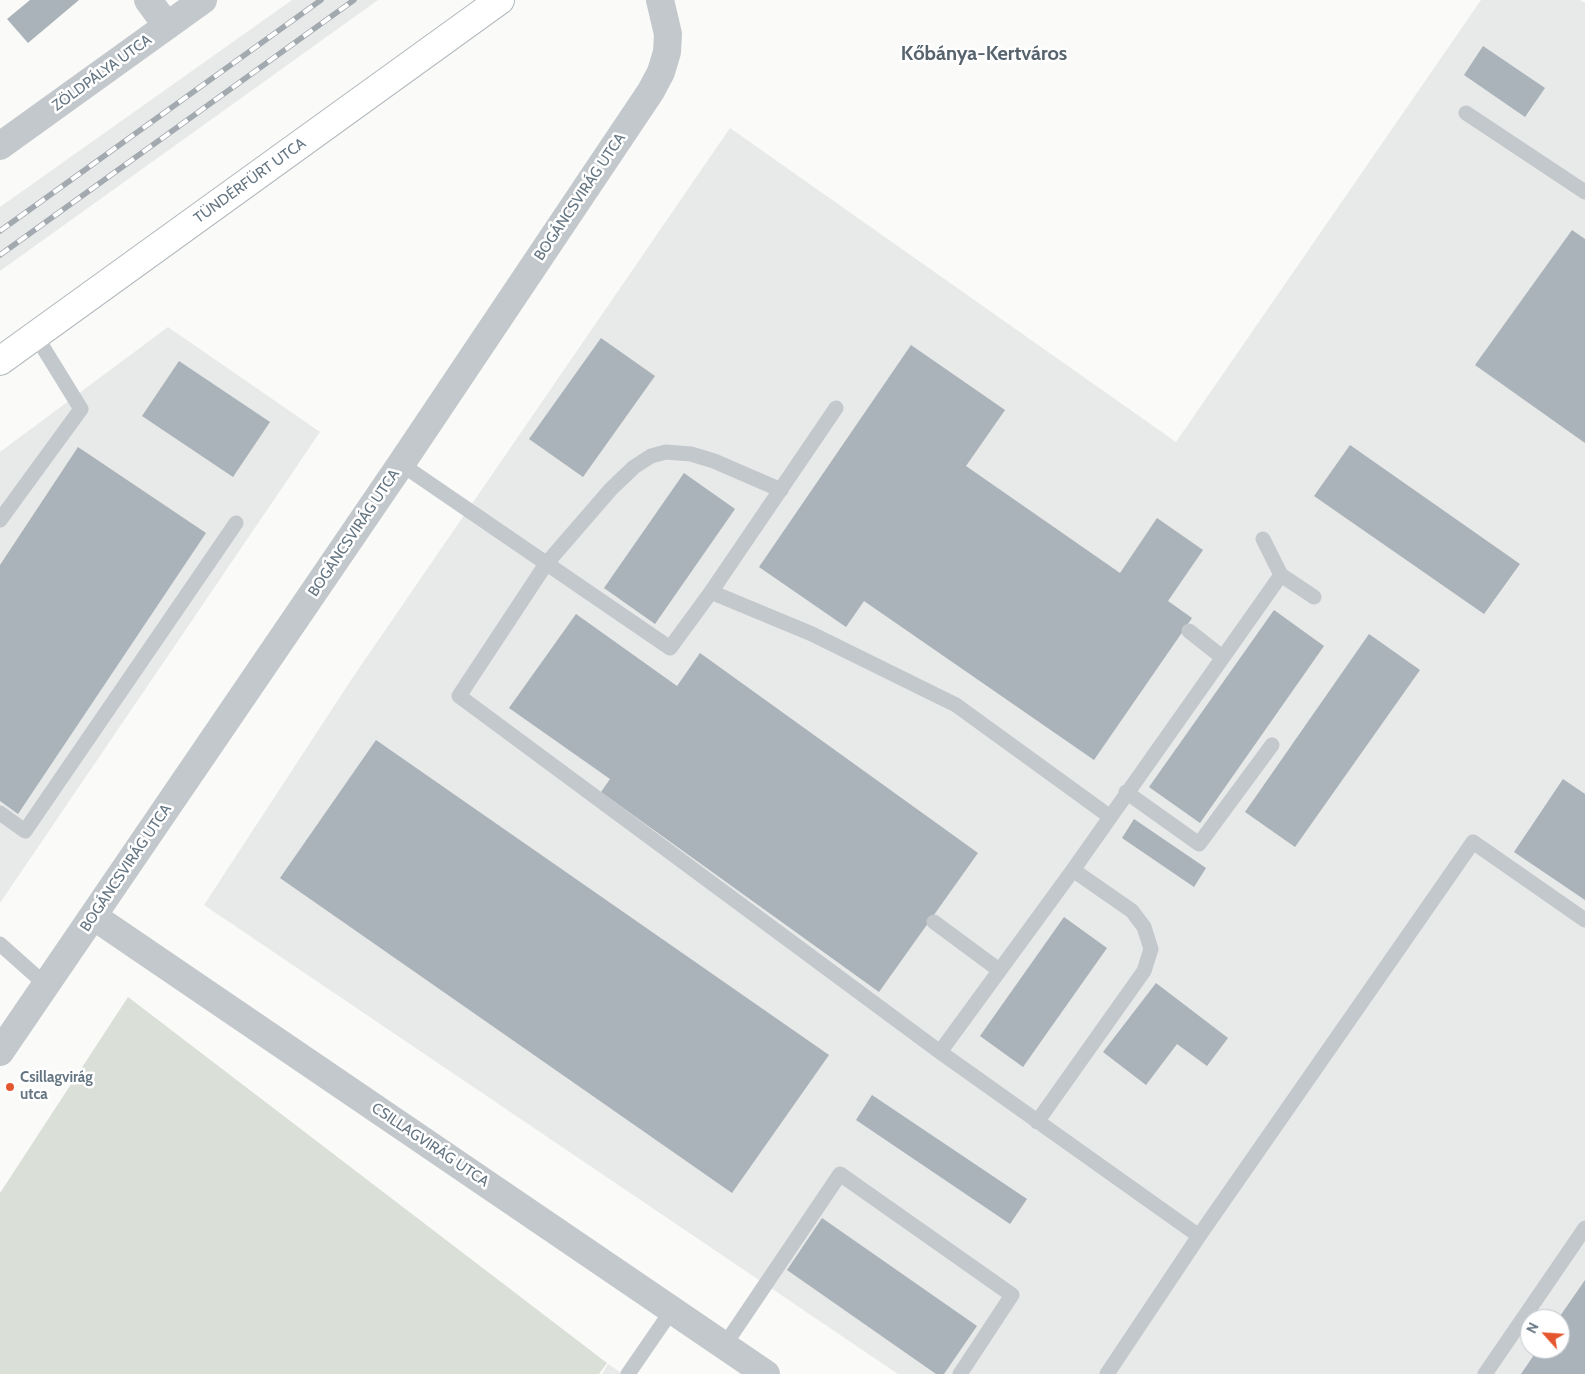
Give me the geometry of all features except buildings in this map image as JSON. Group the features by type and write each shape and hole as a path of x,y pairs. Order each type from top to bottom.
{"street":[{"path":"148,0 167,26"},
{"name":"ZÖLDPÁLYA UTCA","path":"0,146 203,0"},
{"name":"TÜNDÉRFÜRT UTCA","path":"0,361 500,0"},
{"name":"BOGÁNCSVIRÁG UTCA","path":"0,1052 651,91 661,72 667,52 668,34 660,0"},
{"name":"CSILLAGVIRÁG UTCA","path":"93,916 766,1374"}],"lane":[{"path":"1466,113 1585,192"},
{"path":"0,520 81,409 36,336"},
{"path":"400,464 670,648 711,592 836,408"},
{"path":"781,490 714,461 691,454 672,451 651,456 634,467 611,489 546,564 459,696 940,1052 1200,1236"},
{"path":"0,814 26,830 236,523"},
{"path":"1263,538 1280,575 1314,597"},
{"path":"940,1052 1073,870 1109,816 1280,575"},
{"path":"711,592 812,634 956,705 1109,816"},
{"path":"1189,631 1222,657"},
{"path":"1126,792 1199,844 1272,745"},
{"path":"1107,1374 1200,1236 1473,842 1585,920"},
{"path":"1037,1122 1144,972 1151,949 1144,927 1132,911 1073,870"},
{"path":"934,922 999,970"},
{"path":"0,944 46,985"},
{"path":"724,1346 840,1174 1012,1295 960,1374"},
{"path":"1485,1374 1585,1228"},
{"path":"628,1374 672,1310"}],"shaded area":[{"path":"292,0 378,0 0,271 0,207"},
{"path":"1481,0 1580,0 1585,3 1585,1374 898,1374 204,905 353,677 730,128 1176,442"},
{"path":"168,327 320,432 0,903 0,452"},
{"path":"128,997 607,1363 599,1374 0,1374 0,1193"},
{"path":"608,1364 623,1374 602,1374"}],"railway":[{"path":"0,231 321,0"},
{"path":"0,255 354,0"}],"place":[{"name":"Csillagvirág utca","path":"10,1087"}],"district":[{"name":"Kőbánya-Kertváros","path":"984,54"}]}
